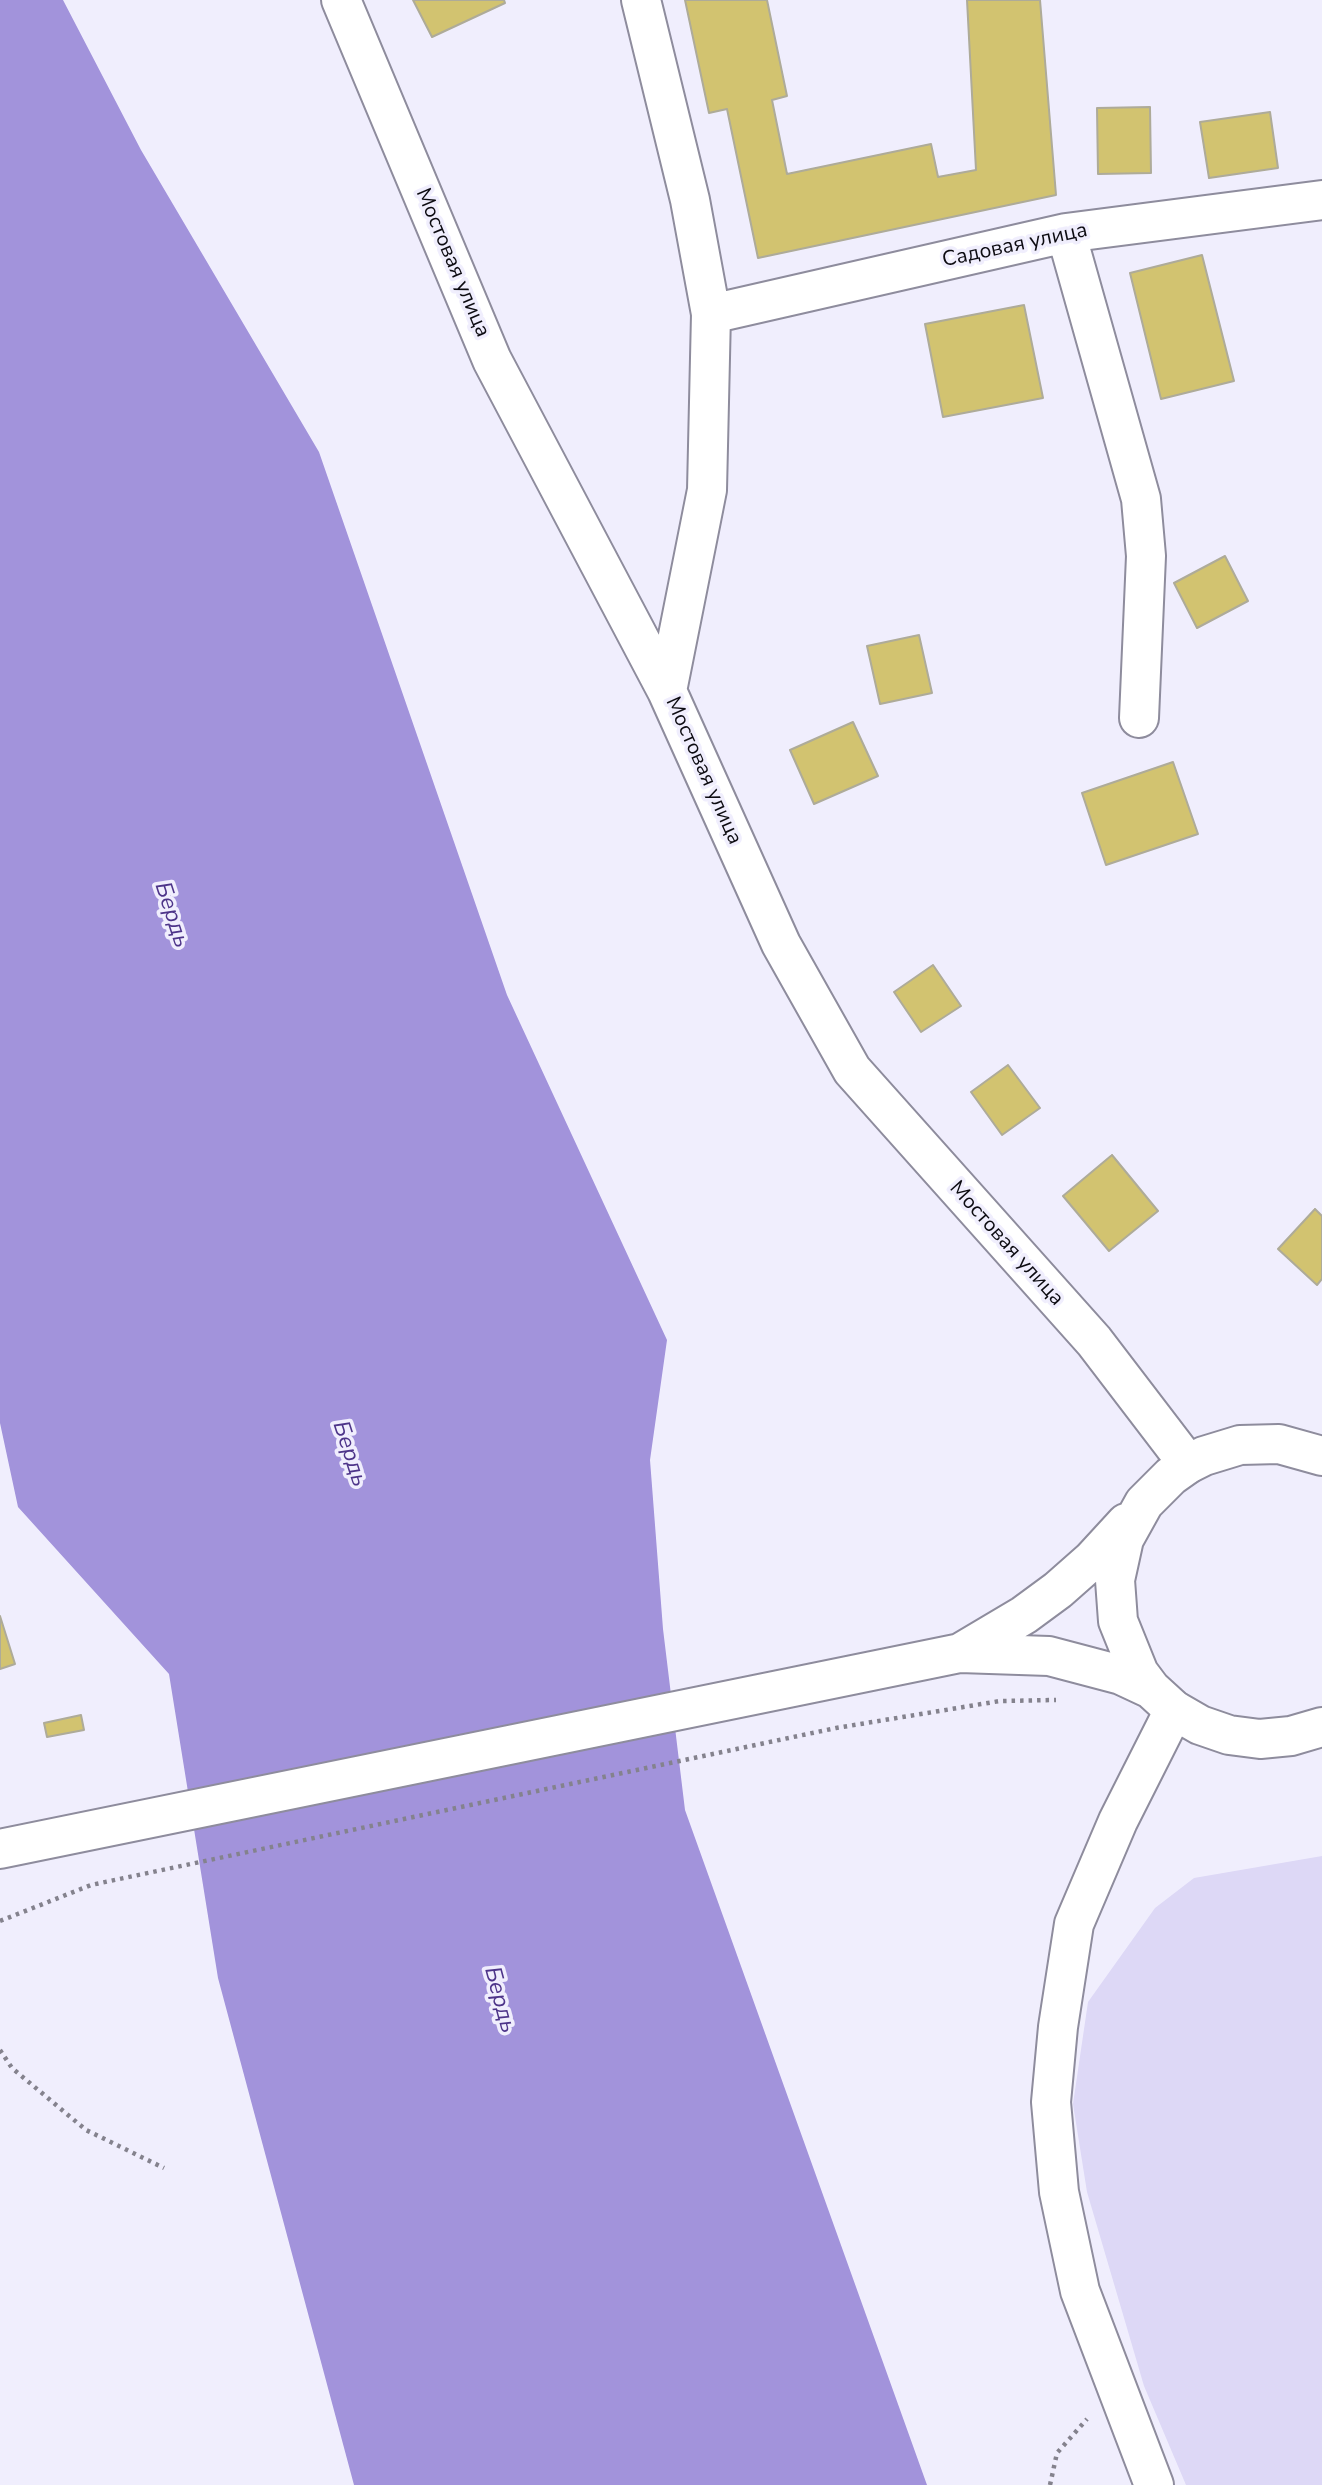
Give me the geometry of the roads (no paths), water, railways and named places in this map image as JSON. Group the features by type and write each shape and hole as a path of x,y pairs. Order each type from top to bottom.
{"street":[{"name":"Мостовая улица","path":"341,0 492,360 667,691 781,944 852,1070 1094,1341 1188,1464"},
{"path":"641,0 690,200 711,314 708,489 667,691"},
{"name":"Садовая улица","path":"711,314 1066,233 1322,200"},
{"path":"1066,233 1141,499 1146,556 1139,718"},
{"path":"960,1653 1024,1615 1058,1590 1092,1560 1171,1476 1188,1464 1240,1444 1279,1444 1322,1456"},
{"path":"1144,1503 1124,1539 1115,1580 1118,1621 1139,1673 1163,1699"},
{"path":"0,1849 960,1653 1049,1656 1121,1675 1163,1699 1200,1725 1229,1735 1260,1739 1291,1736 1322,1727"},
{"path":"1154,2485 1080,2291 1059,2192 1051,2102 1058,2026 1074,1924 1118,1821 1163,1699"}],"water":[{"name":"Бердь","path":"0,0 63,0 141,150 319,452 507,995 667,1340 650,1460 663,1629 685,1810 927,2485 354,2485 218,1978 169,1674 18,1507 0,1423"}]}
